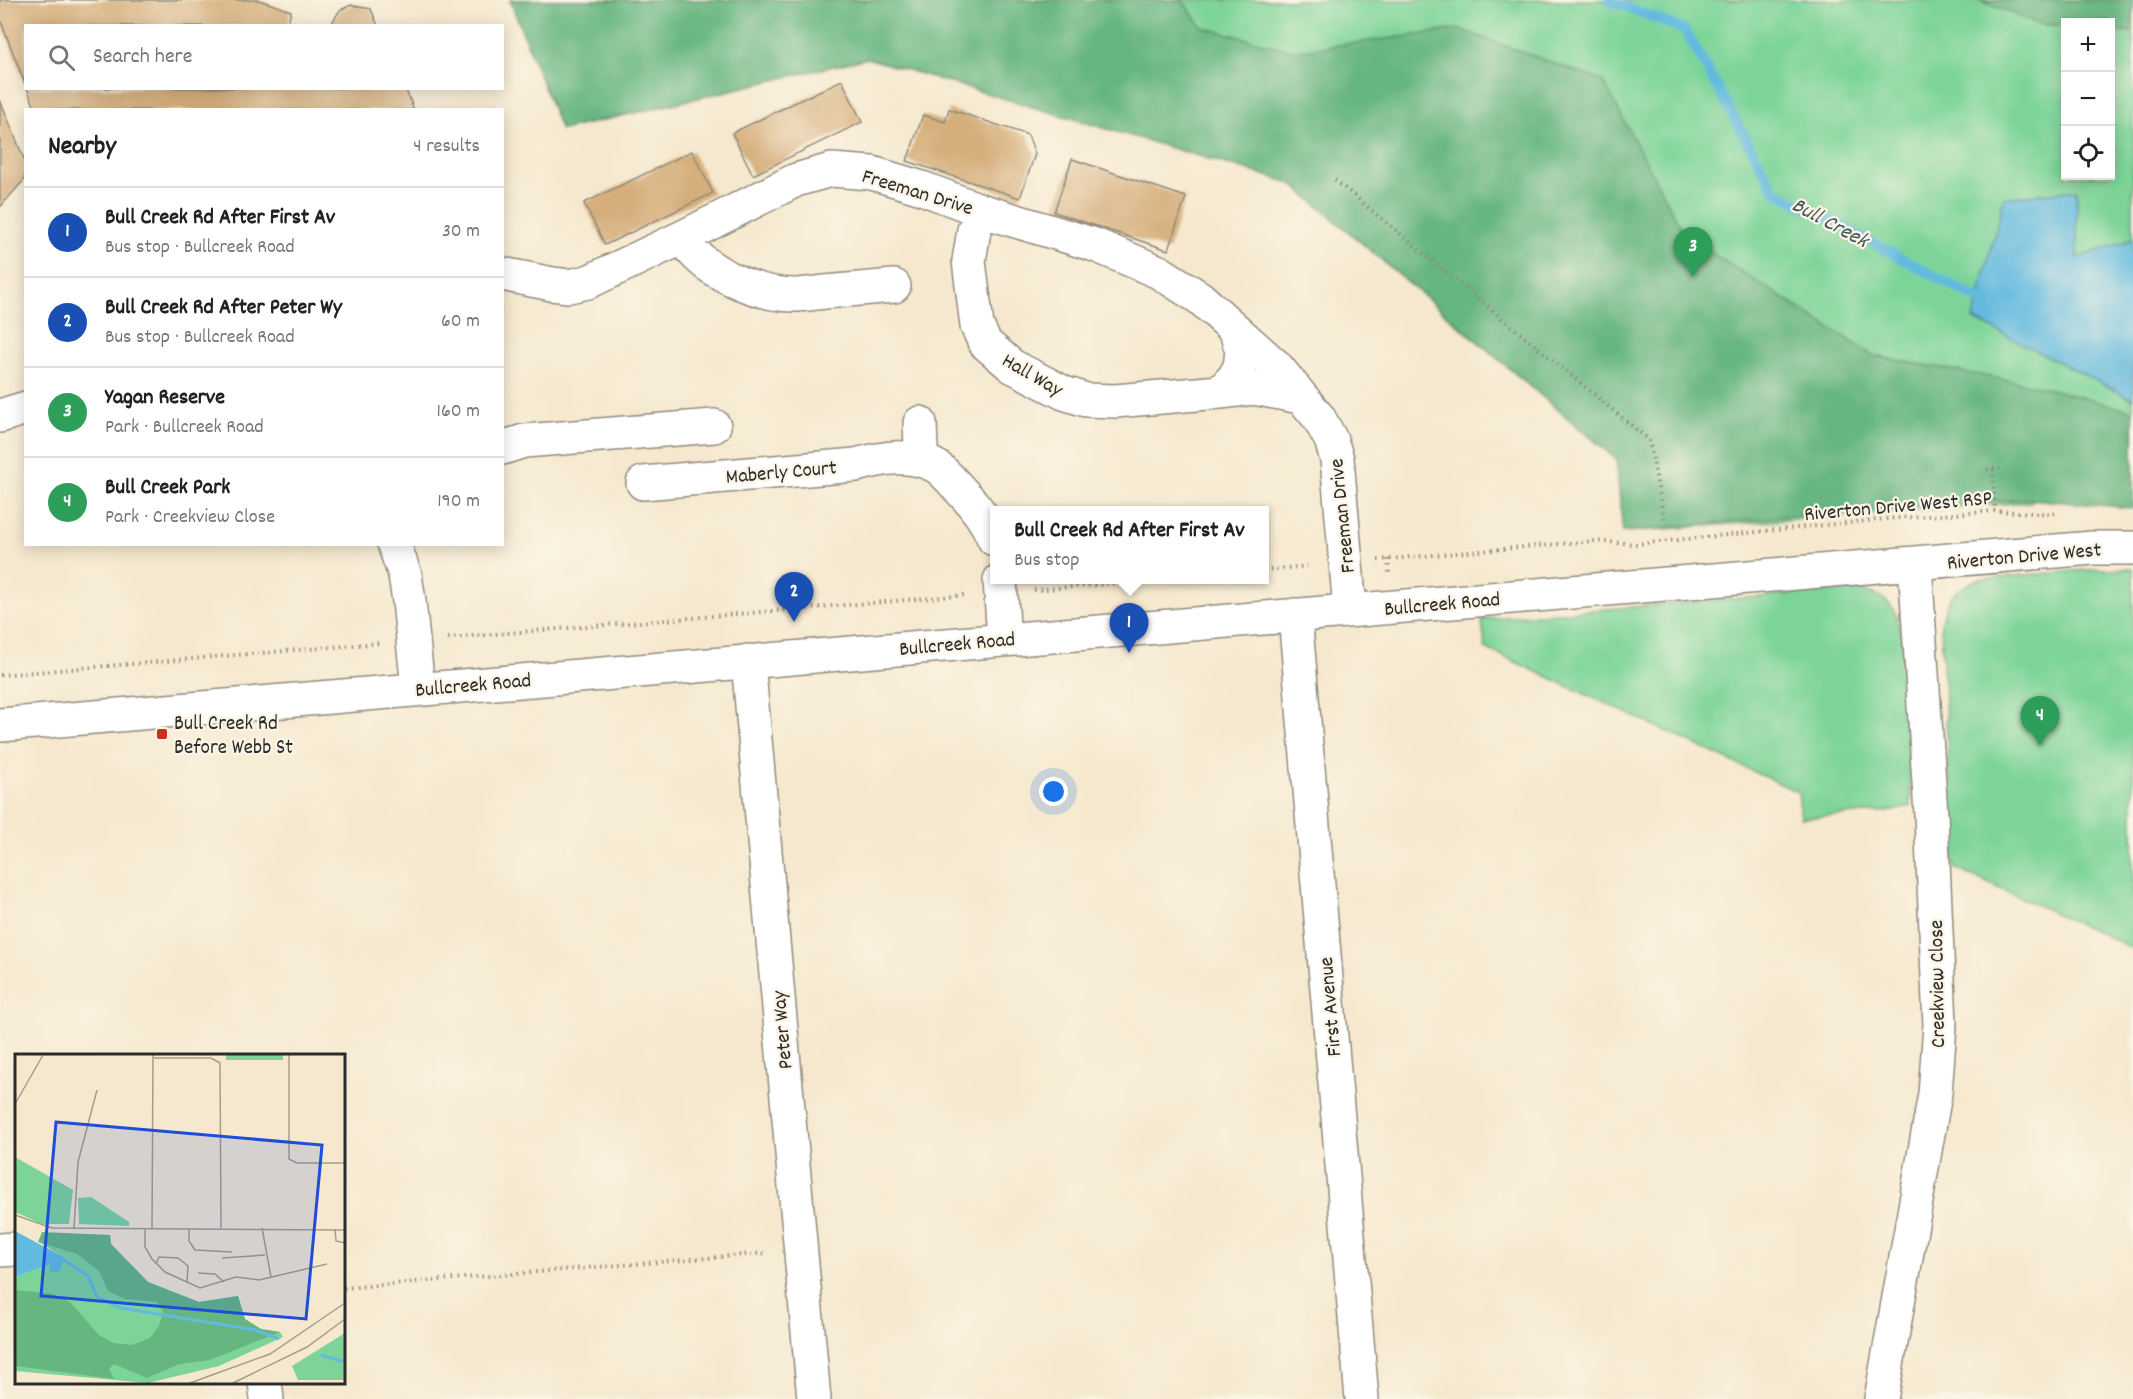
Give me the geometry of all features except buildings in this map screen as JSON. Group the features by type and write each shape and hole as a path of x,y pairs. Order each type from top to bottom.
{"street":[{"name":"Freeman Drive","path":"504,274 569,286 598,278 796,180 831,170 872,173 1095,246 1158,272 1200,298 1276,366 1319,418 1331,440 1337,459 1350,610"},
{"name":"Hall Way","path":"980,210 969,261 977,326 985,343 1012,366 1064,393 1086,400 1115,401 1254,388 1300,397"},
{"path":"683,237 688,247 701,260 727,278 763,290 793,295 894,286"},
{"path":"1220,392 1233,379 1240,367 1242,351 1236,332"},
{"path":"0,416 24,409"},
{"path":"919,460 920,423"},
{"path":"504,447 524,441 714,426"},
{"name":"Maberly Court","path":"643,483 856,465 879,459 919,460 937,467 948,477 984,518 990,531"},
{"path":"395,546 405,575 418,689"},
{"name":"Riverton Drive West","path":"1915,564 2092,548 2133,548"},
{"name":"Bullcreek Road","path":"0,725 1915,564"},
{"name":"Creekview Close","path":"1881,1399 1935,1094 1940,1025 1931,814 1915,564"},
{"path":"1000,586 1004,639"},
{"name":"First Avenue","path":"1295,615 1362,1399"},
{"name":"Peter Way","path":"748,661 814,1399"},
{"path":"0,1250 15,1249"},
{"path":"265,1384 267,1399"}],"path":[{"path":"1335,180 1649,440 1664,518"},
{"path":"1987,469 2000,469"},
{"path":"1993,469 1995,511"},
{"name":"Riverton Drive West RSP","path":"1269,570 1593,541 1637,544 1995,511 2062,514"},
{"path":"0,675 917,598 1000,586 1045,584"},
{"path":"345,1288 801,1250"}],"green space":[{"path":"510,0 2133,0 2133,239 2077,258 1973,319 2133,399 2133,441 2030,502 1623,532 1616,459 1291,183 867,58 561,130"},
{"path":"510,0 1182,0 1202,27 1294,51 1459,29 1603,81 1685,236 1874,356 2035,385 2133,411 2133,508 2028,499 1791,516 1623,532 1616,459 1291,183 867,58 561,130"},
{"path":"1979,0 2133,0 2133,32 2115,30 2115,18 2061,18 2061,26 2038,24"},
{"path":"2097,569 2133,569 2133,948 1954,868 1941,625 1948,601 1956,592 1978,579"},
{"path":"1856,589 1876,595 1889,604 1897,619 1902,639 1911,806 1894,811 1801,818 1798,792 1485,648 1482,619"}],"water":[{"path":"2077,190 2077,258 2133,239 2133,399 1973,319 2004,198"}],"waterway":[{"name":"Bull Creek","path":"1609,0 1685,30 1775,191 1978,299"}],"place":[{"name":"Yagan Reserve","path":"1693,277"},
{"name":"Bull Creek Rd After Peter Wy","path":"794,622"},
{"name":"Bull Creek Rd After First Av","path":"1129,653"},
{"name":"Bull Creek Rd Before Webb St","path":"162,734"},
{"name":"Bull Creek Park","path":"2040,746"}]}
